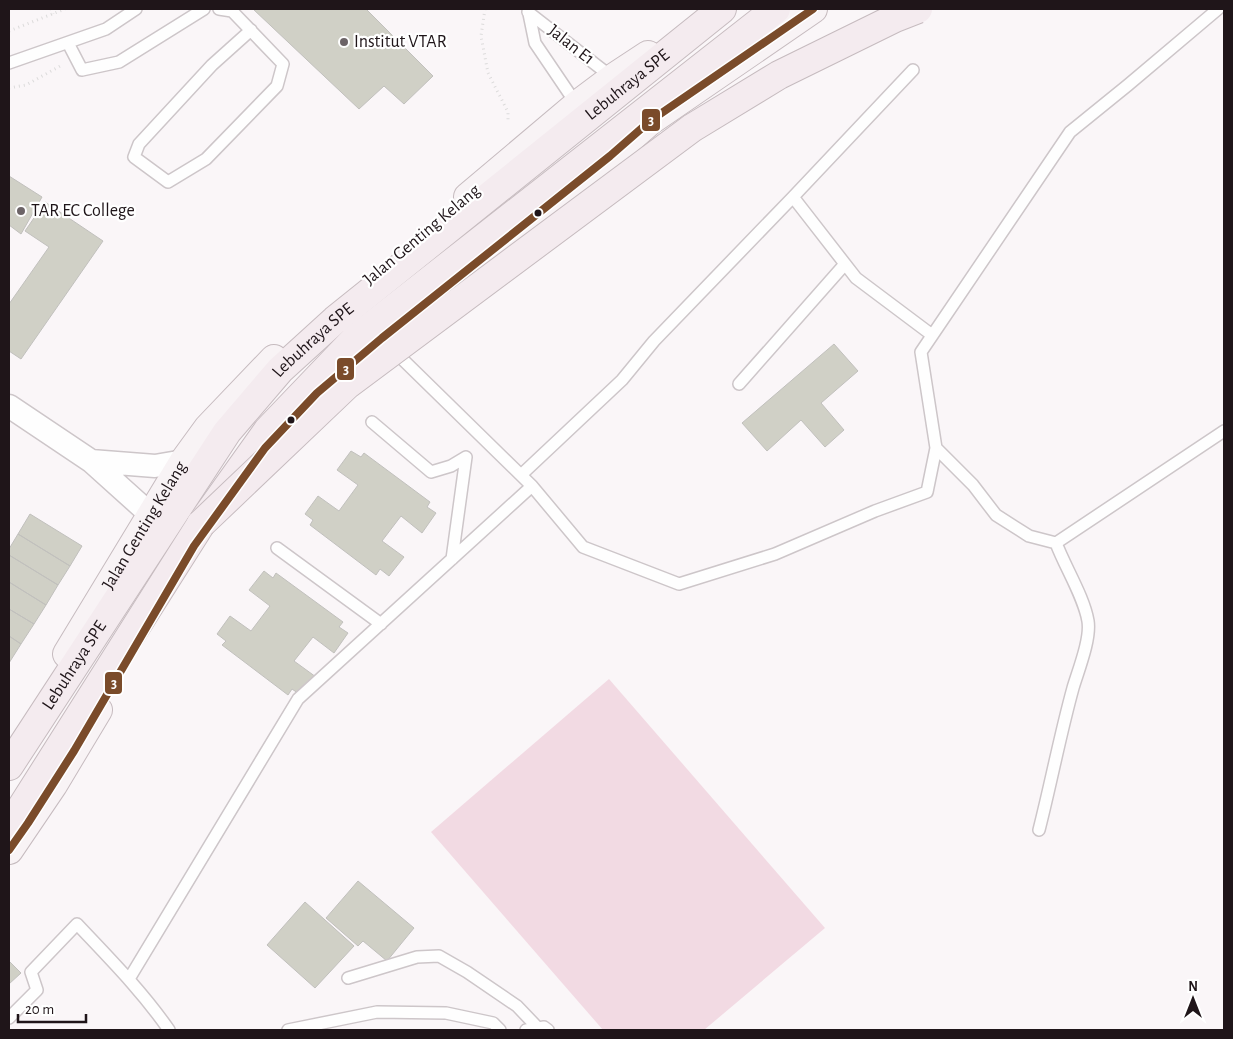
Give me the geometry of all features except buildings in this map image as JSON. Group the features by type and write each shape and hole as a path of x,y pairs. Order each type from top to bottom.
{"highway":[{"name":"Lebuhraya SPE","path":"9,766 227,432 280,370 335,320 722,9"},
{"name":"Lebuhraya SPE","path":"9,828 201,524 268,430 356,338 776,9"},
{"path":"201,524 347,385 692,128 779,75 895,18 918,9"}],"main road":[{"name":"Jalan Genting Kelang","path":"9,752 151,514 184,461 208,428 274,359 577,105 712,9"},
{"path":"9,850 74,752 194,546 265,448 318,393 382,338 650,122 813,9"}],"street":[{"path":"9,406 91,462 151,514"},
{"path":"91,462 155,466 184,461"}],"lane":[{"path":"9,63 106,29 136,9"},
{"path":"68,43 82,70 119,62 204,9"},
{"path":"219,9 232,10 283,64 277,86 206,159 168,182 134,157 139,144 212,65 250,30"},
{"path":"382,338 532,486 583,547 678,584 774,554 875,511 927,492 936,448 921,352 1070,132 1218,9"},
{"name":"Jalan E1","path":"528,10 613,78"},
{"name":"Jalan E1","path":"528,10 535,43 577,105"},
{"path":"521,475 622,380 654,341 913,70"},
{"path":"793,197 856,278 932,336"},
{"path":"739,384 845,264"},
{"path":"372,422 431,472 451,466 466,457 452,558"},
{"path":"936,448 973,485 996,515 1029,536 1056,543 1224,430"},
{"path":"129,979 298,699 532,486"},
{"path":"1039,830 1073,689 1084,655 1088,622 1080,595 1056,543"},
{"path":"277,548 381,624"},
{"path":"9,1018 37,990 31,972 77,924 129,979 169,1030"},
{"path":"348,978 416,957 439,956 467,972 517,1006 538,1029"},
{"path":"288,1030 377,1012 446,1012 493,1023 500,1030"}],"path":[{"path":"51,9 53,14"},
{"path":"9,30 65,9"},
{"path":"485,9 481,36 486,64 488,73 508,112 508,122"}],"shaded area":[{"path":"609,679 825,928 704,1030 603,1030 431,832"}],"transit line":[{"name":"3","path":"9,850 74,751 194,546 265,448 317,393 382,338 610,156 650,121 813,9"}],"place":[{"name":"Institut VTAR","path":"344,42"},
{"name":"TAR EC College","path":"21,211"}]}
